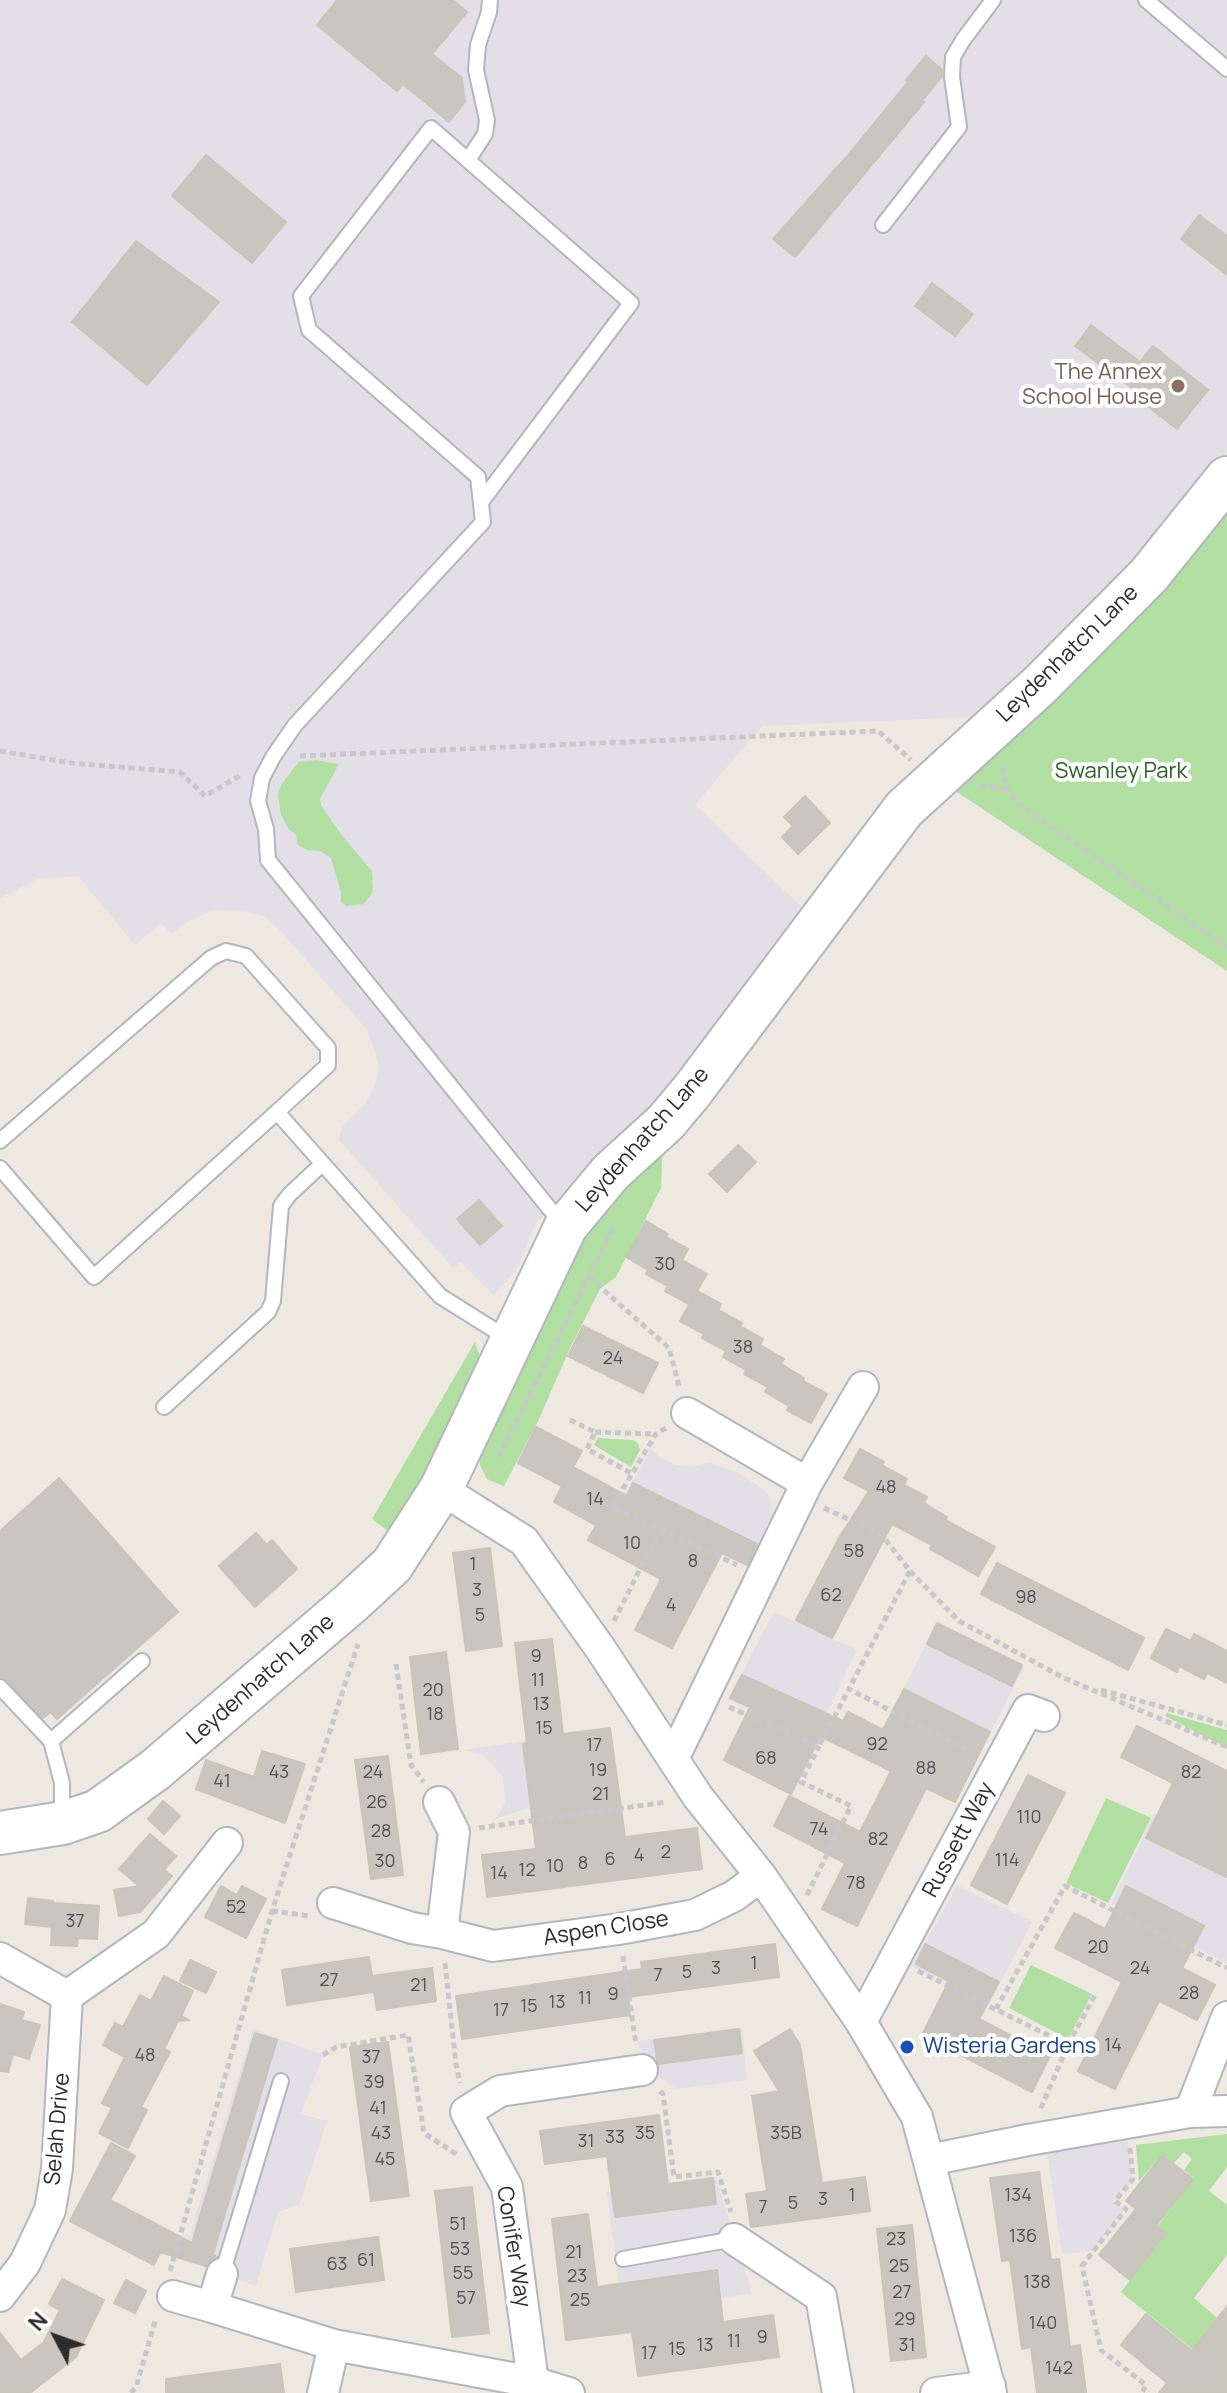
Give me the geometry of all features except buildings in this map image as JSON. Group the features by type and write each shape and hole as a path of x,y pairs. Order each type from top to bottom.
{"street":[{"name":"Leydenhatch Lane","path":"0,1833 63,1823 98,1811 155,1770 352,1602 455,1499 511,1340 566,1226 611,1172 666,1122 692,1091 904,809 1041,684 1149,575 1227,478"},
{"path":"673,1759 804,1490 863,1387"},
{"path":"687,1413 804,1490"},
{"path":"455,1499 524,1541 600,1648 698,1797 761,1876 861,2022 917,2117 991,2389 936,2393"},
{"name":"Russett Way","path":"861,2022 1028,1710 1044,1716"},
{"path":"439,1802 454,1832 442,1933"},
{"path":"0,1958 67,1996 156,1934 227,1843"},
{"name":"Aspen Close","path":"333,1903 412,1928 493,1946 695,1915 734,1896 761,1876"},
{"name":"Selah Drive","path":"0,2296 25,2263 50,2210 57,2169 67,1996"},
{"path":"1190,2112 1227,2017"},
{"path":"466,2112 500,2091 642,2070"},
{"path":"929,2160 1190,2112 1227,2111"},
{"name":"Conifer Way","path":"466,2112 507,2187 533,2382"},
{"path":"738,2243 821,2297 838,2393"},
{"path":"212,2307 222,2274"},
{"path":"166,2295 334,2345 533,2382 569,2393"},
{"path":"323,2393 334,2345"}],"lane":[{"path":"468,160 485,134 487,120 476,70 478,45 490,0"},
{"path":"883,225 959,127 952,77 953,57 993,0"},
{"path":"1146,0 1227,69"},
{"path":"481,502 631,303 431,128 301,296 309,330 478,477 483,522 295,725 262,778 258,801 266,829 268,860 566,1226"},
{"path":"0,1141 211,958 226,951 246,956 328,1048 328,1065 94,1277 0,1168"},
{"path":"277,1112 440,1296 511,1340"},
{"path":"164,1407 268,1312 273,1301 281,1206 322,1164"},
{"path":"51,1741 142,1661"},
{"path":"0,1687 51,1741 62,1783 63,1823"},
{"path":"222,2274 281,2081"},
{"path":"623,2259 738,2243"}],"path":[{"path":"0,751 71,763 180,772 205,796 273,757 878,731 934,781"},
{"path":"1007,789 1017,803 1227,947"},
{"path":"455,1499 487,1479 615,1224"},
{"path":"589,1277 669,1348 687,1413 656,1434 612,1507 763,1578"},
{"path":"570,1420 595,1432 656,1434"},
{"path":"595,1432 587,1449 631,1473"},
{"path":"804,1490 881,1534 910,1571 959,1621 1064,1678 1227,1747"},
{"path":"600,1648 660,1529"},
{"path":"793,1923 851,1806 801,1782 910,1571"},
{"path":"131,2393 136,2387 166,2295 272,1911 359,1641"},
{"path":"396,1664 411,1765 439,1802"},
{"path":"1064,1678 1227,1725"},
{"path":"1044,1716 1064,1678"},
{"path":"849,1689 998,1766"},
{"path":"705,1696 819,1746"},
{"path":"454,1832 698,1797"},
{"path":"996,2009 1065,1886 1227,1968"},
{"path":"619,1929 635,2039 642,2070 663,2094 674,2177 718,2172 738,2243"},
{"path":"442,1933 456,2064 466,2112"},
{"path":"895,1960 1068,2045"},
{"path":"1028,2140 1068,2045 1095,1995"},
{"path":"323,2055 336,2047 408,2035 424,2133 459,2156"},
{"path":"1127,2123 1133,2179 1115,2201 1126,2209 1082,2266 1101,2350 1146,2385 1142,2393"}],"shaded area":[{"path":"0,0 1227,0 1227,450 1205,481 1121,576 976,717 762,726 695,805 809,914 628,1144 537,1221 517,1269 494,1295 461,1262 454,1269 339,1140 342,1127 366,1103 376,1082 379,1068 375,1050 366,1029 280,930 265,917 249,912 214,910 190,920 172,934 161,923 135,945 78,876 37,879 0,898"},
{"path":"651,1450 676,1465 694,1466 710,1462 741,1475 765,1490 771,1500 772,1515 748,1567 620,1502"},
{"path":"774,1612 857,1650 814,1740 728,1699"},
{"path":"937,1623 1024,1667 980,1753 893,1709"},
{"path":"549,1737 559,1805 518,1811 496,1819 505,1803 503,1776 483,1755 464,1750"},
{"path":"1154,1814 1227,1850 1227,1964 1111,1904"},
{"path":"957,1885 1032,1922 990,2003 912,1966"},
{"path":"742,2028 747,2080 676,2089 650,2071 637,2041"},
{"path":"253,2029 323,2055 301,2114 327,2121 299,2205 278,2212 256,2286 182,2260"},
{"path":"1128,2141 1132,2178 1114,2201 1125,2209 1093,2251 1062,2254 1047,2151"},
{"path":"716,2177 752,2293 623,2315 607,2192"}],"green space":[{"name":"Swanley Park","path":"1227,505 1227,971 948,786"},
{"path":"316,760 339,764 320,799 321,805 372,871 373,891 364,904 346,906 341,902 331,858 320,851 307,850 298,845 296,835 281,815 278,794 281,785 299,762"},
{"path":"663,1132 661,1188 616,1277 600,1289 504,1486 487,1479 480,1465 479,1434 569,1242"},
{"path":"475,1342 480,1357 478,1389 394,1536 372,1519"},
{"path":"598,1438 638,1443 640,1450 631,1467 594,1445"},
{"path":"1167,1713 1227,1730 1227,1748 1165,1716"},
{"path":"1106,1798 1151,1818 1108,1903 1066,1883"},
{"path":"1031,1965 1092,1994 1068,2039 1009,2008"},
{"path":"1227,2134 1227,2167 1209,2191 1227,2205 1227,2255 1194,2298 1217,2318 1206,2332 1227,2349 1193,2350 1121,2292 1167,2233 1158,2225 1194,2178 1184,2170 1192,2159 1184,2152 1174,2163 1162,2154 1139,2181 1136,2145"}],"place":[{"name":"The Annex School House","path":"1178,386"},
{"name":"Wisteria Gardens","path":"907,2047"}]}
